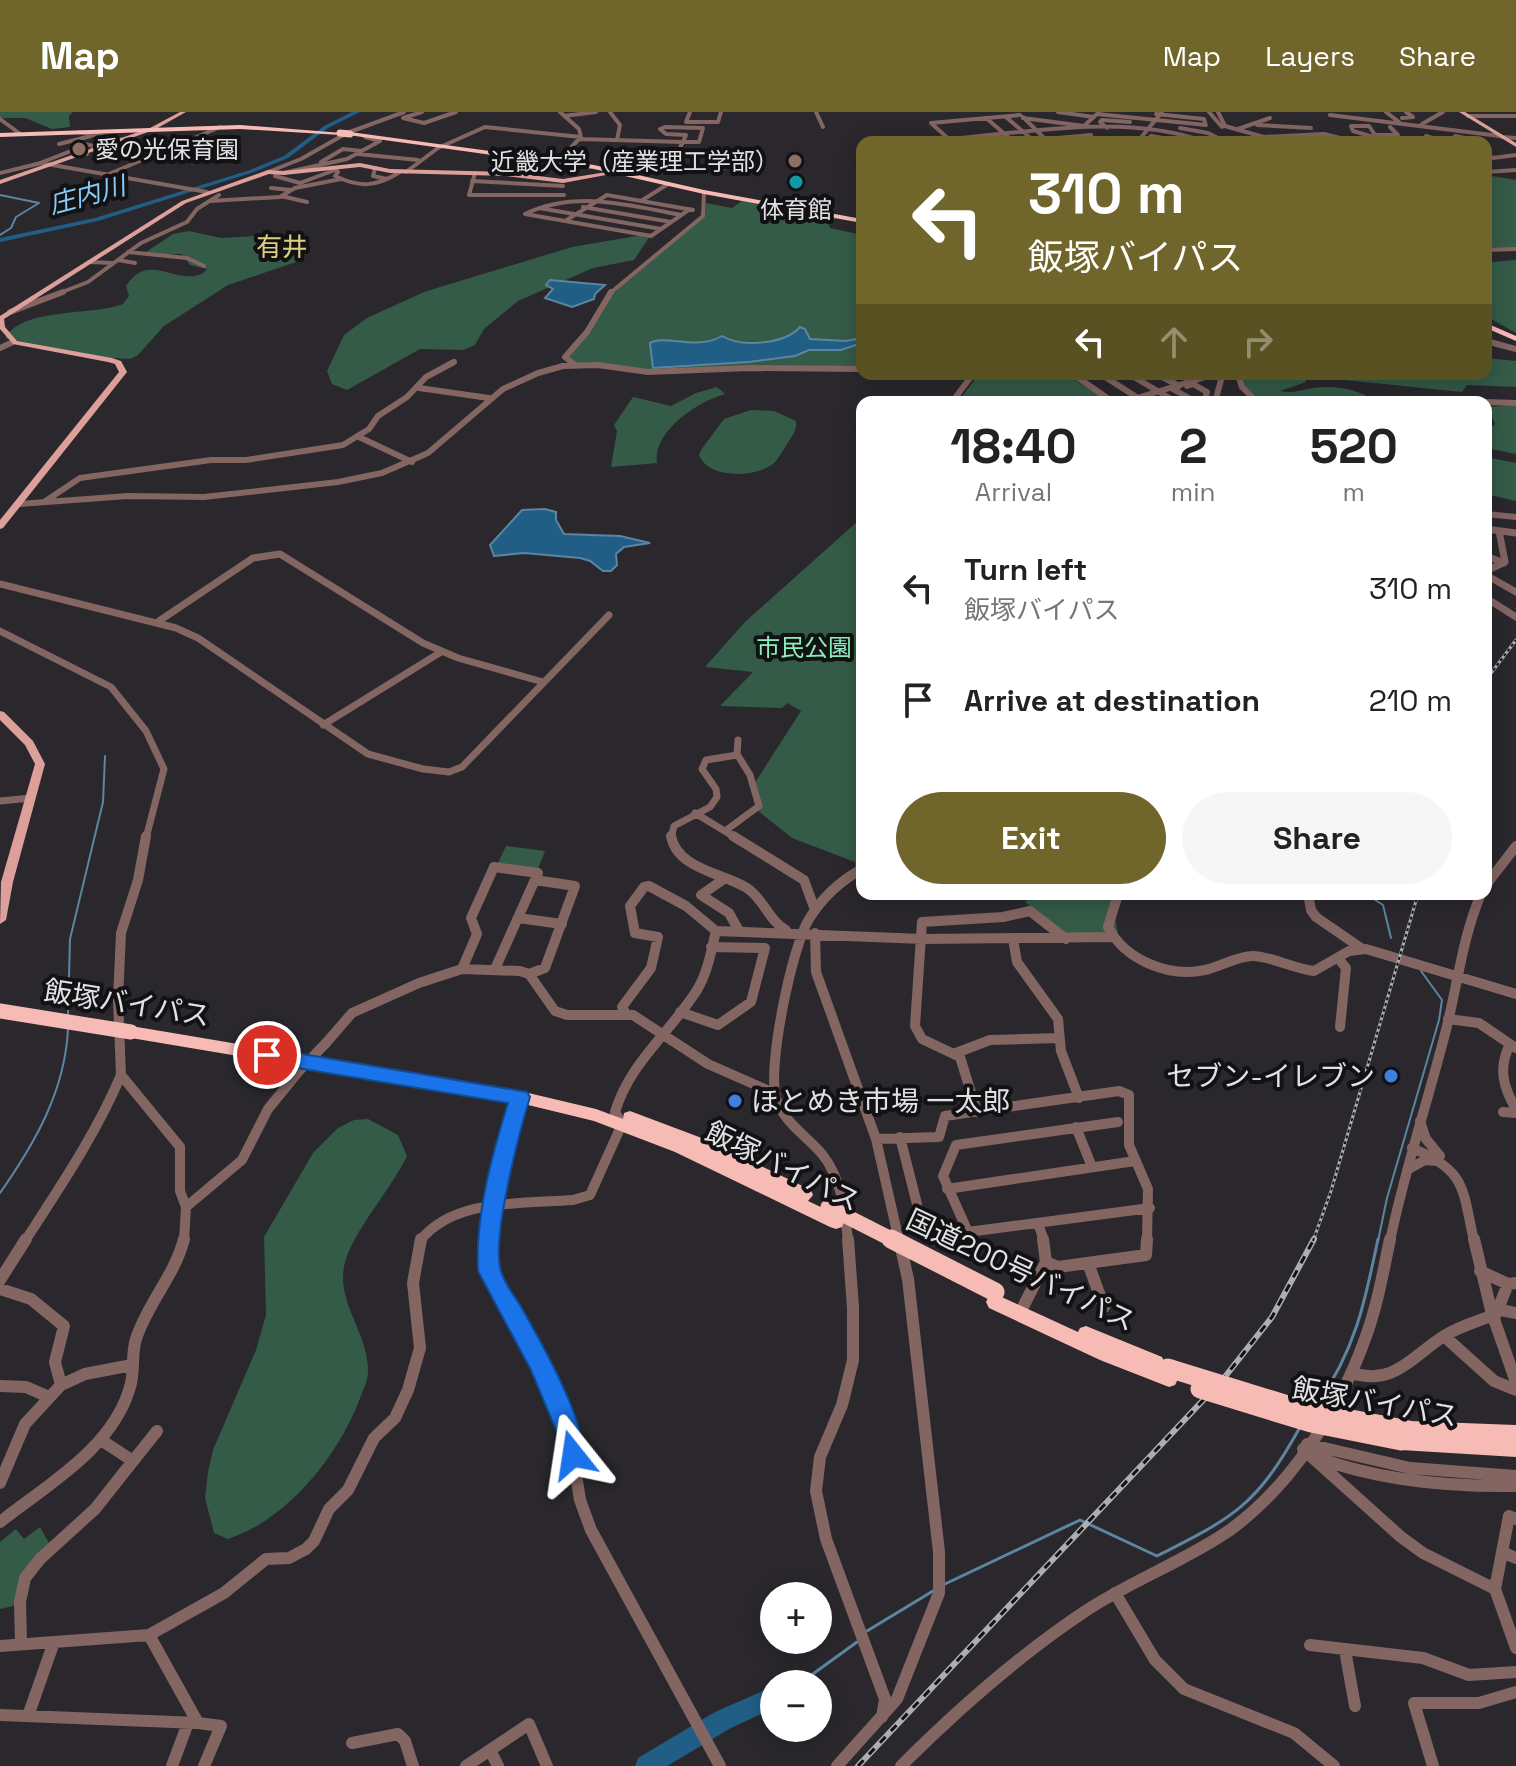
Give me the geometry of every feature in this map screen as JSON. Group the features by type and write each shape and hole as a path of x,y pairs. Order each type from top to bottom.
{"highway":[{"path":"0,135 220,127 313,130 602,168 704,192 856,220"},
{"path":"1492,328 1516,339"},
{"path":"0,1003 131,1028 523,1090 618,1118"},
{"name":"飯塚バイパス","path":"0,1011 131,1028 520,1097 618,1118 832,1214 1106,1354 1311,1423 1405,1436 1513,1435"},
{"name":"国道200号バイパス","path":"995,1297 1024,1305 1169,1374"}],"main road":[{"path":"0,182 103,148 152,129 184,112"},
{"path":"1465,113 1516,145"},
{"path":"206,195 219,195 251,180 276,174 336,166 360,165 403,172 475,173 562,192 619,172"},
{"path":"0,526 123,372 118,363 109,360 13,342 2,327 3,316 184,202 276,174"},
{"path":"0,714 37,753 40,764 7,882 0,920"}],"street":[{"path":"403,115 424,123 452,112"},
{"path":"562,114 596,112"},
{"path":"610,112 620,125 617,140"},
{"path":"690,112 686,122 713,123 718,122 721,112"},
{"path":"816,112 823,127"},
{"path":"1140,112 1204,119 1207,128 1200,131"},
{"path":"1191,112 1201,112"},
{"path":"1209,112 1220,126 1259,136"},
{"path":"1218,112 1227,128"},
{"path":"1262,112 1270,115"},
{"path":"1347,112 1356,120"},
{"path":"1366,112 1378,121"},
{"path":"1386,112 1397,120 1516,138"},
{"path":"1330,115 1378,121 1413,117 1406,112"},
{"path":"1422,124 1443,112"},
{"path":"276,174 347,133 393,116 419,113 437,118"},
{"path":"1046,121 1055,113"},
{"path":"1055,113 1089,121"},
{"path":"945,136 931,123 1055,113 1097,113 1200,131 1212,136"},
{"path":"1020,114 1084,126 1097,113"},
{"path":"1082,136 1117,133 1143,135 1161,113"},
{"path":"1465,113 1516,116"},
{"path":"562,114 579,129 580,138"},
{"path":"1020,114 1040,136"},
{"path":"1235,130 1254,125 1270,115"},
{"path":"1494,116 1516,122"},
{"path":"1006,117 1028,136"},
{"path":"986,118 1006,135"},
{"path":"0,119 19,133"},
{"path":"969,120 987,136"},
{"path":"1107,128 1100,122 1102,120 1206,125"},
{"path":"1370,136 1353,131 1351,126 1400,127 1397,120"},
{"path":"950,121 967,136"},
{"path":"0,127 9,125"},
{"path":"1254,125 1311,128"},
{"path":"1254,125 1265,130"},
{"path":"1369,126 1375,135 1398,135 1390,127"},
{"path":"108,174 220,127"},
{"path":"276,174 300,183 337,171 335,176 342,180 366,187 403,172 438,148 487,127 580,138 683,142 699,142 703,128 660,129 666,134 686,135 683,142 678,151 670,169 723,169"},
{"path":"997,136 1107,128 1191,136"},
{"path":"79,132 123,140"},
{"path":"1051,132 1056,136"},
{"path":"59,144 93,135"},
{"path":"1297,136 1334,136"},
{"path":"276,174 360,152 380,141 365,137"},
{"path":"557,162 580,138"},
{"path":"70,141 103,148"},
{"path":"50,149 79,143"},
{"path":"325,145 418,160"},
{"path":"141,149 162,152"},
{"path":"316,165 343,149"},
{"path":"602,168 646,149 715,153 708,169"},
{"path":"0,173 71,151 87,154"},
{"path":"692,169 700,152"},
{"path":"1492,153 1508,156"},
{"path":"1492,160 1516,155"},
{"path":"623,158 656,165"},
{"path":"1492,162 1504,169"},
{"path":"40,163 188,188 206,195 248,198 281,196 307,202"},
{"path":"320,174 314,172 336,166"},
{"path":"375,168 373,176 387,179"},
{"path":"1492,171 1516,169"},
{"path":"475,173 469,195 562,192"},
{"path":"271,188 291,190 342,180"},
{"path":"310,191 342,180"},
{"path":"472,181 562,192 681,215"},
{"path":"641,201 668,184"},
{"path":"281,196 291,190"},
{"path":"524,190 562,192 586,208 671,222"},
{"path":"562,192 525,214 651,236 690,209"},
{"path":"19,504 128,496 204,497 358,479 412,462 434,448 489,398 550,369 565,357 587,332 605,298 703,216 704,192"},
{"path":"3,316 88,282 151,237 187,222 206,195"},
{"path":"510,195 538,206 661,229"},
{"path":"565,221 607,195 704,211"},
{"path":"612,229 652,203"},
{"path":"1492,250 1516,249"},
{"path":"1499,250 1505,260"},
{"path":"128,252 146,259 194,259 204,266"},
{"path":"89,262 135,263"},
{"path":"0,348 13,342"},
{"path":"1492,343 1516,349"},
{"path":"565,357 575,365"},
{"path":"44,502 80,478 211,460 246,460 343,445 369,429 378,416 419,388 426,377 454,362"},
{"path":"550,369 575,365 648,372 749,368 856,369"},
{"path":"1081,380 1104,396"},
{"path":"1112,380 1135,396"},
{"path":"1138,380 1162,396"},
{"path":"1164,380 1187,396"},
{"path":"1146,396 1197,380"},
{"path":"1240,380 1251,396"},
{"path":"1174,388 1193,384 1207,392 1206,396"},
{"path":"419,388 489,398"},
{"path":"1158,393 1164,396"},
{"path":"1492,402 1516,403"},
{"path":"359,437 412,462"},
{"path":"1492,515 1516,517"},
{"path":"1492,530 1516,533"},
{"path":"1499,531 1504,563"},
{"path":"159,621 253,558 275,554 286,557 408,635 441,652 543,682"},
{"path":"1492,558 1504,563"},
{"path":"1492,570 1504,563"},
{"path":"1492,576 1514,588"},
{"path":"0,584 159,621 198,638 358,749 384,761 455,772 609,615"},
{"path":"1492,594 1514,588"},
{"path":"1492,600 1516,617"},
{"path":"0,631 64,660 111,687 146,731 164,769 152,806 138,880 121,933 118,999 121,1075 85,1147 0,1280"},
{"path":"323,725 441,652"},
{"path":"725,831 759,806 749,774 737,755 735,747 738,740"},
{"path":"737,755 706,760 702,769 716,789 717,797 710,807 674,826 672,843 678,853 749,889 776,925 797,933"},
{"path":"0,801 31,798"},
{"path":"695,813 804,880 815,910"},
{"path":"1492,874 1516,846"},
{"path":"462,969 477,934 471,918 494,867 538,873 495,969"},
{"path":"856,873 840,884 797,933 775,1054 774,1093 786,1116 837,1178 844,1208 854,1311 851,1375 842,1406 822,1451 815,1481 826,1536 885,1699 882,1717"},
{"path":"686,906 724,879"},
{"path":"186,1207 242,1160 268,1109 352,1013 419,983 462,969 495,969 529,974 545,968 575,886 535,880"},
{"path":"626,1014 622,1007 651,968 658,937 635,933 631,902 647,886 686,906 716,931 923,939 1113,937"},
{"path":"701,895 729,913 739,931"},
{"path":"1116,900 1108,927 1113,937 1146,963 1169,972 1202,971 1253,956 1314,971 1361,948"},
{"path":"1310,900 1316,917 1361,948 1384,952 1516,994"},
{"path":"901,1766 951,1714 1115,1593 1237,1525 1274,1489 1307,1449 1351,1373 1373,1312 1406,1170 1448,1019 1455,975 1479,900"},
{"path":"977,1112 960,1057 922,1039 915,1026 914,1008 924,921 969,917 1003,920 1030,911 1066,939"},
{"path":"518,918 562,924"},
{"path":"0,1646 21,1642 149,1635 224,1593 266,1559 289,1558 314,1541 329,1509 348,1490 374,1438 395,1418 408,1390 420,1348 413,1283 418,1243 442,1219 495,1207 573,1200 590,1195 634,1064 699,987 716,931"},
{"path":"815,933 816,972 876,1139 908,1279 939,1552 939,1593 897,1699 837,1766"},
{"path":"1013,939 1017,962 1058,1019 1059,1038 1079,1098"},
{"path":"680,1012 718,1025 751,1002 765,948 711,947"},
{"path":"1338,958 1346,968 1340,1027"},
{"path":"529,974 555,1011 567,1015 626,1014 640,1017 708,1064 774,1093"},
{"path":"1448,1019 1479,1023 1513,1046 1503,1063 1502,1084 1516,1111 1503,1112"},
{"path":"956,1053 965,1044 1023,1037 1059,1038"},
{"path":"0,1522 47,1487 101,1440 118,1418 131,1386 136,1339 180,1255 185,1236 186,1207 180,1191 180,1147 121,1075"},
{"path":"876,1139 939,1137 945,1116 1119,1091 1129,1095 1129,1145 1148,1189 1150,1208 1146,1255 1058,1267 1046,1262"},
{"path":"520,1097 495,1207 488,1253 489,1271 540,1365 569,1432 580,1500 591,1530 720,1766"},
{"path":"1420,1121 1426,1139 1463,1185 1480,1271 1516,1382"},
{"path":"1118,1122 956,1145 943,1177 947,1189 958,1205 968,1232 1150,1208"},
{"path":"1076,1127 1092,1167"},
{"path":"900,1137 917,1204"},
{"path":"1412,1148 1448,1164"},
{"path":"1406,1170 1425,1160 1448,1164"},
{"path":"947,1189 1135,1161"},
{"path":"910,1176 924,1177"},
{"path":"1024,1305 1046,1262 1046,1249 1038,1223"},
{"path":"1088,1263 1104,1307"},
{"path":"1480,1271 1512,1284 1495,1314"},
{"path":"0,1289 31,1299 64,1326 55,1362 61,1385"},
{"path":"1351,1373 1365,1379 1389,1376 1444,1336 1495,1314 1516,1313"},
{"path":"1444,1336 1494,1381 1516,1390"},
{"path":"0,1483 25,1424 61,1385 85,1374 132,1365"},
{"path":"0,1386 26,1387 49,1397"},
{"path":"21,1642 20,1602 25,1578 40,1559 95,1509 157,1431"},
{"path":"101,1440 133,1461"},
{"path":"1307,1449 1419,1470 1472,1476 1516,1476"},
{"path":"1307,1449 1346,1467 1414,1479 1516,1486"},
{"path":"1307,1449 1401,1537 1423,1553 1495,1589"},
{"path":"1516,1519 1509,1516 1495,1589 1516,1648"},
{"path":"1502,1552 1516,1558"},
{"path":"1115,1593 1155,1660 1175,1681 1202,1697 1234,1706 1294,1733 1334,1766"},
{"path":"149,1635 193,1723"},
{"path":"28,1716 54,1642"},
{"path":"1310,1645 1423,1658 1469,1675 1516,1672"},
{"path":"1345,1650 1355,1706"},
{"path":"1433,1766 1414,1703 1477,1703 1504,1698 1516,1692"},
{"path":"0,1715 221,1726 204,1766"},
{"path":"172,1766 193,1723"},
{"path":"466,1766 529,1724 547,1766"},
{"path":"352,1743 398,1734 405,1741 413,1766"},
{"path":"490,1750 498,1766"}],"green space":[{"path":"0,112 73,112 69,116 70,127 52,129 25,118 0,118"},
{"path":"1492,176 1516,180 1516,248 1492,249"},
{"path":"742,201 837,218 828,223 830,228 856,234 856,367 651,371 577,364 567,358 616,289 705,216 706,203 732,208"},
{"path":"189,231 221,238 257,236 302,260 228,285 164,326 138,355 130,359 76,356 5,338 14,328 27,321 123,304 129,296 126,286 143,271 162,271 181,276 202,274 207,269 190,265 182,254 143,254 173,234"},
{"path":"650,236 634,260 593,268 518,301 484,329 475,345 463,350 420,349 347,390 332,384 327,371 344,335 367,318 424,292 572,247"},
{"path":"1516,260 1516,333 1492,319 1492,262"},
{"path":"1492,359 1516,361 1516,387 1467,385 1462,392 1345,380 1492,380"},
{"path":"974,380 1075,380 1100,396 962,396"},
{"path":"1243,380 1306,380 1280,391 1322,387 1354,391 1366,396 1254,396 1245,387"},
{"path":"717,387 725,394 691,410 669,429 657,451 657,463 611,467 617,431 614,425 633,397 671,406 696,393"},
{"path":"1516,405 1516,454 1492,449 1492,426 1495,423 1492,407"},
{"path":"751,410 774,411 796,421 794,433 775,462 765,469 744,474 721,472 704,463 699,455 701,450 724,419"},
{"path":"1492,458 1516,463 1516,501 1492,495"},
{"name":"市民公園","path":"856,523 856,867 855,862 792,838 757,810 756,781 801,711 787,703 782,708 720,706 753,672 705,667 745,622"},
{"path":"506,846 545,851 537,871 497,865"},
{"path":"1122,900 1115,918 1118,934 1069,936 1025,902"},
{"path":"368,1119 398,1135 407,1156 354,1241 344,1267 345,1294 367,1358 366,1383 338,1443 308,1484 271,1517 228,1539 214,1533 205,1498 208,1472 213,1450 256,1350 266,1315 264,1237 313,1153 338,1128 354,1120"},
{"path":"40,1527 50,1545 34,1561 18,1605 0,1609 0,1542 16,1529 24,1539"}],"water":[{"path":"550,280 605,285 594,299 572,307 545,298 553,289 546,285"},
{"path":"800,327 805,329 810,339 856,339 856,345 841,350 809,350 795,356 749,362 653,368 650,343 656,341 702,342 722,336 752,343 793,333"},
{"path":"522,510 556,512 556,520 564,534 620,536 650,543 624,547 616,554 617,565 611,571 603,571 580,558 524,553 494,556 490,545"}],"waterway":[{"name":"庄内川","path":"0,240 96,220 252,171 286,157 326,127 357,112"},
{"path":"0,195 39,203 16,217 11,228 0,235"},
{"path":"68,1014 70,939 103,802 105,756"},
{"path":"1375,900 1383,905 1391,938"},
{"path":"1378,1241 1387,1198 1439,1020 1442,1000 1421,971"},
{"path":"0,1193 46,1116 61,1074 68,1029"},
{"path":"1317,1404 1350,1345 1378,1239"},
{"path":"945,1584 1080,1520 1157,1556 1206,1531 1241,1507 1270,1476 1299,1429"},
{"path":"867,1631 933,1591"},
{"path":"818,1670 857,1642"},
{"path":"646,1766 723,1720 760,1703"}],"railway":[{"path":"1492,672 1516,640"},
{"path":"1313,1241 1331,1191 1416,900"},
{"path":"858,1766 1224,1378 1272,1317 1313,1241"}],"place":[{"name":"愛の光保育園","path":"79,149"},
{"name":"近畿大学（産業理工学部）","path":"795,161"},
{"name":"体育館","path":"796,182"},
{"name":"セブン-イレブン","path":"1391,1076"},
{"name":"ほとめき市場 一太郎","path":"735,1101"}],"district":[{"name":"有井","path":"282,247"}],"route":[{"path":"267,1055 520,1097 495,1207 488,1253 489,1271 540,1365 569,1432 573,1455"}]}
